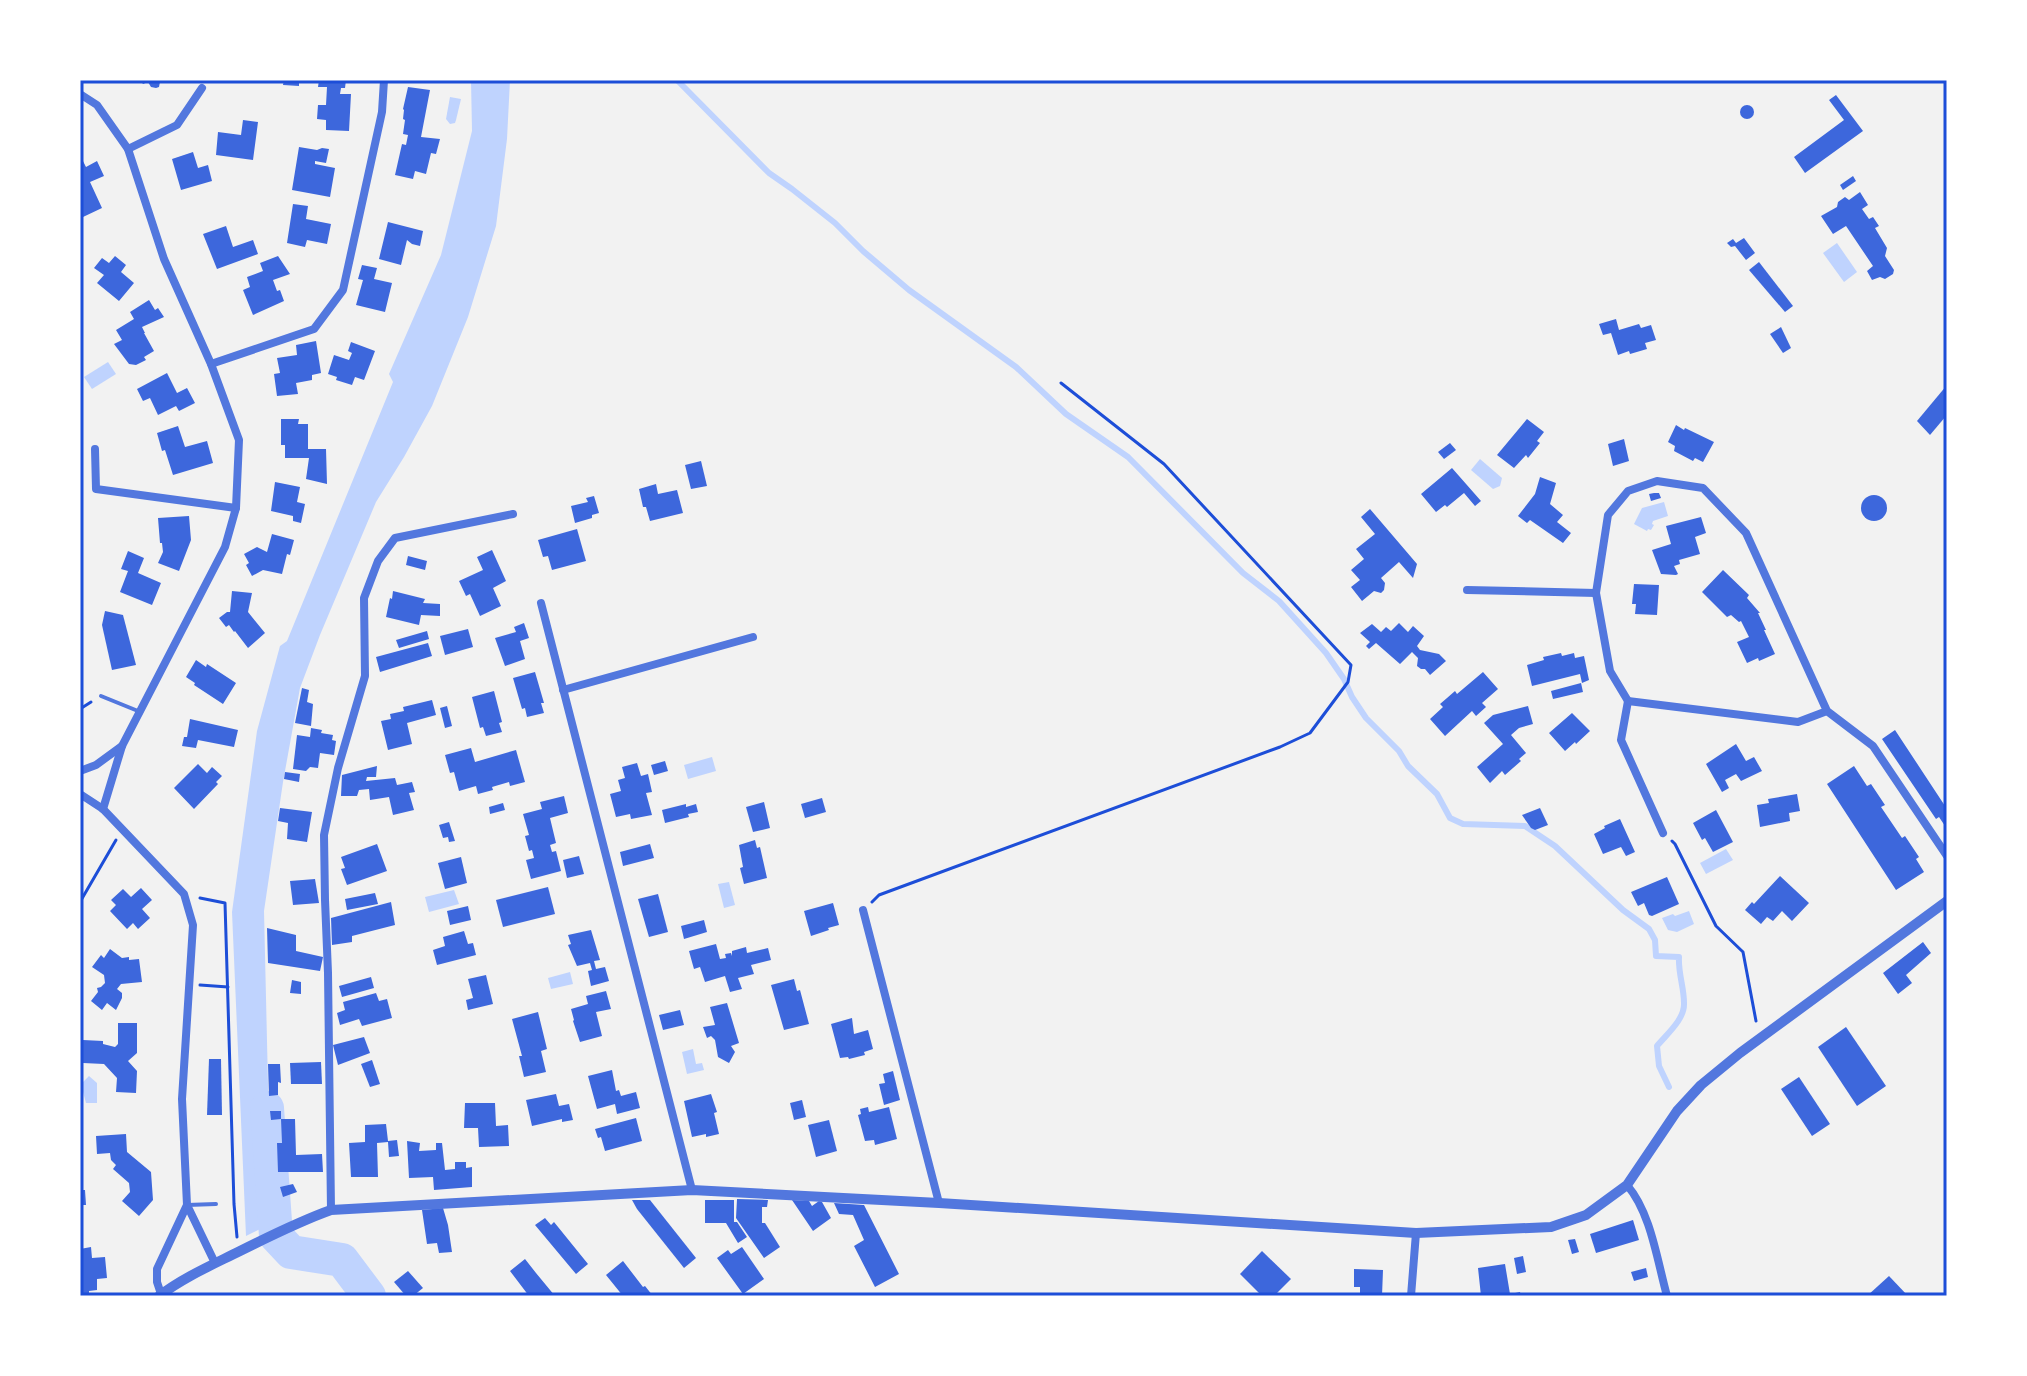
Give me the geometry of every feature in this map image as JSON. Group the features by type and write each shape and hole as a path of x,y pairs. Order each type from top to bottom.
{"street":[{"path":"211,364 314,329 343,290 382,112 384,80"},
{"path":"128,149 177,125 202,88"},
{"path":"80,94 97,105 128,149 164,259 211,364 239,440 236,508 225,547 122,746 103,809"},
{"path":"95,449 96,489 236,508"},
{"path":"1663,833 1621,740 1628,701 1610,671 1596,593 1608,515 1628,491 1657,481 1703,488 1746,533 1827,711 1873,746 1947,856"},
{"path":"331,1210 324,835 338,768 365,676 364,598 378,561 395,538 513,514"},
{"path":"1467,590 1596,593"},
{"path":"541,603 692,1190"},
{"path":"563,690 753,637"},
{"path":"1628,701 1798,722 1827,711"},
{"path":"80,771 96,765 122,746"},
{"path":"80,794 103,809 184,894 193,925 182,1099 187,1205 215,1263"},
{"path":"187,1205 157,1269 160,1295 215,1263 331,1210 692,1190 1416,1233 1551,1227 1586,1215 1627,1185 1685,1102 1701,1085 1945,904"},
{"path":"863,910 939,1203"},
{"path":"1627,1185 1644,1211 1667,1296"},
{"path":"1411,1296 1416,1233"}],"lane":[{"path":"101,696 140,712"},
{"path":"187,1205 216,1204"}],"path":[{"path":"863,910 879,895 1300,738 1310,733 1348,682 1351,665 1164,464 1061,383"},
{"path":"80,902 114,842 125,832"},
{"path":"1663,833 1675,844 1716,926 1743,952 1760,1039"},
{"path":"184,894 225,903 238,1252"},
{"path":"189,984 228,987"}],"water":[{"path":"471,80 510,80 507,139 496,226 468,317 432,406 376,502 300,688 264,911 270,1171 289,1215 246,1236 232,912 257,731 280,646 287,641 393,382 389,374 441,255 472,131"},
{"path":"450,97 461,99 455,123 450,124 446,119"},
{"path":"1837,243 1857,272 1844,282 1823,253"},
{"path":"108,362 116,374 92,389 84,377"},
{"path":"1480,459 1502,478 1500,486 1493,489 1471,470"},
{"path":"1664,502 1668,516 1653,521 1651,530 1634,524 1642,508"},
{"path":"712,757 716,771 688,779 684,765"},
{"path":"1726,849 1733,860 1706,874 1700,863"},
{"path":"729,882 735,905 724,908 718,884"},
{"path":"454,890 459,904 429,912 425,897"},
{"path":"1689,911 1694,924 1677,932 1668,930 1662,918"},
{"path":"570,972 573,984 551,989 548,978"},
{"path":"693,1049 696,1064 702,1063 704,1070 687,1074 682,1052"},
{"path":"89,1076 97,1083 97,1103 86,1103 80,1088"}],"building":[{"path":"140,80 159,80 159,87 151,87 148,82 143,84"},
{"path":"284,80 299,80 299,86 283,85"},
{"path":"319,80 346,80 340,94 351,94 349,131 326,130 326,120 317,119 318,105 326,105 327,87 318,87"},
{"path":"408,87 430,90 421,137 440,139 436,154 431,153 426,174 415,171 413,179 395,175 402,144 406,145 408,135 403,134 403,109"},
{"path":"1836,95 1863,131 1805,173 1794,157 1844,120 1829,100"},
{"path":"1747,105 1754,112 1747,119 1740,112"},
{"path":"243,120 258,122 253,160 216,155 218,132 241,135"},
{"path":"299,147 329,149 326,163 315,161 315,164 335,168 330,197 292,190"},
{"path":"193,152 198,168 208,165 212,181 181,190 172,159"},
{"path":"80,155 86,167 97,161 104,176 90,182 102,208 83,217 80,212"},
{"path":"1853,176 1856,181 1843,190 1840,185"},
{"path":"1860,192 1868,205 1862,209 1879,226 1875,228 1887,248 1885,256 1894,270 1885,279 1872,280 1867,271 1873,266 1846,226 1833,234 1821,216 1837,207 1845,197 1849,200"},
{"path":"293,204 308,206 306,219 331,224 327,244 307,240 305,247 287,243"},
{"path":"388,222 423,231 420,246 407,240 401,265 379,259"},
{"path":"226,226 233,247 253,240 258,254 217,269 203,234"},
{"path":"1744,238 1755,253 1746,260 1735,246 1727,243 1733,239 1736,243"},
{"path":"115,256 126,265 121,272 134,283 119,301 97,283 104,275 94,268 102,258 109,263"},
{"path":"278,256 290,274 273,280 284,301 253,315 243,290 250,287 247,277 263,271 260,263"},
{"path":"1759,262 1793,306 1785,312 1749,270"},
{"path":"362,265 377,268 374,279 392,283 385,312 356,305 363,280 358,279"},
{"path":"149,300 164,317 142,327 154,351 144,357 146,360 136,365 129,364 114,344 122,340 116,330 134,319 130,312"},
{"path":"1616,319 1619,330 1639,324 1641,328 1651,325 1656,340 1645,343 1647,349 1618,355 1611,333 1603,335 1599,324"},
{"path":"1781,327 1791,348 1783,353 1770,334"},
{"path":"316,341 321,373 312,375 312,380 296,383 298,394 277,396 274,374 280,373 277,358 297,355 296,345"},
{"path":"351,342 375,351 364,380 355,377 352,385 328,374 334,355 349,360"},
{"path":"167,373 177,393 187,388 195,403 179,411 176,406 158,415 150,398 143,401 137,389"},
{"path":"1947,385 1946,416 1930,435 1917,421"},
{"path":"281,419 299,419 298,424 308,424 308,449 326,449 327,484 306,479 309,458 285,458 285,445 281,445"},
{"path":"1527,419 1544,432 1528,458 1526,455 1514,468 1497,455"},
{"path":"1676,425 1714,442 1703,462 1695,458 1693,461 1674,451 1675,446 1668,442"},
{"path":"178,426 185,447 207,441 213,463 173,475 157,433"},
{"path":"1624,439 1629,461 1613,466 1608,444"},
{"path":"1450,443 1456,450 1444,459 1438,452"},
{"path":"701,461 707,486 691,489 685,465"},
{"path":"1452,468 1481,501 1475,506 1464,493 1436,512 1421,494"},
{"path":"1540,477 1556,483 1550,504 1563,515 1557,522 1571,533 1563,543 1530,520 1527,523 1518,516 1535,494"},
{"path":"275,482 300,487 297,502 305,504 301,523 293,521 293,516 271,511"},
{"path":"656,484 658,494 677,490 683,513 650,521 639,489"},
{"path":"1659,493 1661,498 1651,501 1649,494"},
{"path":"1874,495 1883,499 1887,508 1883,517 1874,521 1865,517 1861,508 1865,499"},
{"path":"594,496 599,513 575,523 571,506 588,502 586,498"},
{"path":"1370,509 1417,564 1413,578 1399,562 1381,578 1385,583 1384,590 1381,593 1374,591 1362,601 1351,587 1360,580 1351,570 1364,559 1356,549 1375,534 1361,517"},
{"path":"189,516 191,540 179,571 158,563 163,552 158,518"},
{"path":"1701,517 1706,533 1695,537 1700,554 1679,560 1680,564 1674,566 1678,574 1661,574 1652,550 1671,544 1666,526"},
{"path":"577,529 586,561 552,570 548,556 543,557 538,540"},
{"path":"272,534 294,540 282,574 263,570 252,576 244,554 257,547 267,552"},
{"path":"492,550 506,581 493,588 501,606 480,616 470,594 466,596 459,581 483,570 477,557"},
{"path":"128,551 144,558 138,573 161,583 152,605 120,592 128,571 121,569"},
{"path":"408,556 427,561 425,570 406,565"},
{"path":"1723,570 1749,595 1747,598 1760,613 1775,654 1747,663 1737,642 1749,637 1741,621 1731,615 1727,617 1702,592"},
{"path":"1634,584 1659,585 1657,615 1635,614 1636,604 1632,604"},
{"path":"232,591 252,593 248,612 265,633 248,648 235,631 229,625 226,627 219,618 230,612"},
{"path":"393,591 425,599 423,603 440,604 440,616 421,615 419,625 386,617"},
{"path":"105,611 123,615 136,665 112,670 102,625"},
{"path":"524,623 529,638 520,641 525,659 505,666 495,638 516,632 514,627"},
{"path":"1399,623 1408,632 1413,626 1424,636 1417,646 1420,650 1439,654 1446,661 1430,675 1417,666 1418,658 1412,652 1400,664 1376,643 1369,649 1366,646 1370,642 1360,633 1372,624 1381,632 1386,627 1391,631"},
{"path":"468,629 473,647 445,655 440,636"},
{"path":"427,631 429,639 399,648 396,640"},
{"path":"428,643 432,656 380,672 376,657"},
{"path":"1561,653 1562,656 1574,653 1575,658 1584,656 1589,680 1582,683 1580,674 1532,686 1527,665"},
{"path":"196,660 236,683 223,704 186,677"},
{"path":"535,672 544,713 527,717 513,678"},
{"path":"1483,672 1498,689 1482,703 1486,707 1476,716 1472,711 1445,736 1430,719 1443,707 1440,704"},
{"path":"1581,683 1583,692 1553,699 1551,691"},
{"path":"302,688 309,690 307,702 313,704 311,726 295,723"},
{"path":"494,691 502,732 486,736 483,727 480,728 472,697"},
{"path":"432,700 436,715 407,723 412,744 388,750 381,721 391,719 390,714 404,711 403,707"},
{"path":"447,706 452,726 445,728 440,708"},
{"path":"1528,706 1533,724 1519,728 1511,735 1526,753 1505,775 1502,771 1490,783 1477,767 1503,744 1484,723 1493,715"},
{"path":"1572,713 1590,731 1565,751 1549,733"},
{"path":"190,719 238,730 234,747 198,740 196,748 182,746"},
{"path":"311,728 333,735 332,740 336,741 334,755 320,753 318,768 310,767 306,771 293,769 297,735 310,737"},
{"path":"1895,730 1947,809 1947,829 1939,817 1936,819 1882,739"},
{"path":"1736,744 1746,761 1754,757 1762,771 1741,781 1736,774 1725,780 1729,788 1722,792 1706,764"},
{"path":"471,748 475,762 516,750 525,782 510,786 509,782 478,794 476,786 459,791 445,755"},
{"path":"665,761 668,771 654,775 651,765"},
{"path":"637,763 641,776 648,774 652,792 646,793 652,815 631,819 630,814 616,817 610,794 621,791 618,780 625,778 622,767"},
{"path":"198,764 207,773 212,767 222,776 194,809 174,788"},
{"path":"377,766 376,777 367,777 366,781 395,778 397,785 412,782 415,792 409,793 414,810 393,815 389,797 370,800 369,789 359,790 357,796 341,796 342,775"},
{"path":"1854,766 1867,786 1871,784 1885,805 1881,807 1919,857 1916,859 1924,872 1896,890 1827,784"},
{"path":"285,772 300,774 299,782 284,779"},
{"path":"1797,794 1800,811 1789,813 1790,821 1760,827 1757,805 1769,803 1768,799"},
{"path":"564,796 568,813 550,818 556,843 550,845 552,852 556,851 561,871 531,879 526,860 534,858 525,836 529,835 523,814 542,809 540,802"},
{"path":"822,798 826,812 805,818 801,804"},
{"path":"764,802 770,828 753,832 746,807"},
{"path":"503,803 505,810 490,814 489,807"},
{"path":"686,804 686,807 696,804 698,812 665,823 662,810"},
{"path":"280,808 312,812 307,842 287,839 288,823 278,821"},
{"path":"1540,808 1548,825 1535,830 1522,815"},
{"path":"1716,810 1733,842 1713,852 1693,823"},
{"path":"1620,819 1635,852 1626,856 1621,847 1603,854 1594,834"},
{"path":"449,822 455,841 449,842 448,837 443,838 439,825"},
{"path":"755,840 757,848 760,847 767,878 744,884 739,845"},
{"path":"377,844 387,871 347,885 341,869 345,868 341,857"},
{"path":"650,844 654,858 623,866 620,852"},
{"path":"579,856 584,874 567,878 563,860"},
{"path":"461,857 467,883 445,889 438,863"},
{"path":"1780,876 1809,903 1792,921 1782,911 1773,921 1767,917 1761,924 1745,910"},
{"path":"1667,877 1679,904 1649,915 1644,903 1638,906 1631,892"},
{"path":"315,879 319,903 293,905 290,881"},
{"path":"548,887 555,914 503,927 496,900"},
{"path":"141,888 152,900 142,909 150,918 138,929 133,923 127,929 110,911 116,905 111,900 123,889 131,897"},
{"path":"375,893 378,904 347,910 345,899"},
{"path":"658,894 668,932 649,937 638,899"},
{"path":"391,902 395,925 352,936 352,942 332,945 331,918"},
{"path":"833,903 839,925 811,936 804,911"},
{"path":"468,906 471,920 450,925 447,911"},
{"path":"704,920 707,932 684,939 681,926"},
{"path":"267,928 296,935 296,951 323,957 320,971 268,963"},
{"path":"591,930 600,960 594,961 596,969 605,967 609,981 591,986 590,963 577,966 568,945 571,944 568,935"},
{"path":"464,931 468,944 473,943 476,955 437,965 433,950 445,946 443,937"},
{"path":"1923,942 1931,953 1906,975 1912,983 1898,994 1883,973"},
{"path":"716,944 720,959 726,958 725,954 731,953 732,956 732,951 746,947 747,953 768,948 771,960 751,965 754,974 738,978 742,989 730,992 725,976 705,982 700,967 694,969 689,951"},
{"path":"110,949 122,958 139,959 142,982 121,984 117,989 122,993 122,998 116,1010 107,1003 102,1010 91,1001 98,992 97,988 105,983 104,975 92,967"},
{"path":"486,975 493,1004 468,1010 466,1000 473,998 468,979"},
{"path":"371,977 374,988 342,997 339,986"},
{"path":"794,979 809,1024 784,1030 771,985"},
{"path":"292,980 301,982 301,994 290,993"},
{"path":"606,991 611,1009 596,1012 602,1036 580,1042 571,1009 588,1004 586,996"},
{"path":"376,993 379,1001 387,999 392,1018 362,1026 359,1019 340,1025 337,1013 345,1010 343,1002"},
{"path":"727,1003 739,1043 731,1046 735,1052 729,1063 718,1057 715,1040 711,1036 707,1038 703,1027 715,1025 710,1007"},
{"path":"680,1010 684,1025 663,1030 659,1015"},
{"path":"538,1012 547,1049 541,1051 546,1072 524,1077 512,1019"},
{"path":"852,1018 854,1034 868,1030 873,1049 864,1052 865,1055 840,1058 831,1024"},
{"path":"118,1023 137,1023 137,1053 128,1061 137,1071 136,1093 116,1092 117,1078 104,1064 83,1063 83,1040 103,1041 103,1044 115,1047 118,1044"},
{"path":"1846,1027 1886,1086 1857,1106 1818,1047"},
{"path":"364,1037 370,1053 338,1065 333,1045"},
{"path":"209,1059 221,1059 222,1115 207,1115"},
{"path":"372,1060 380,1084 370,1087 361,1064"},
{"path":"321,1062 322,1084 291,1084 290,1063"},
{"path":"268,1064 280,1064 278,1095 269,1096"},
{"path":"612,1070 616,1091 619,1090 621,1096 636,1092 640,1108 617,1114 615,1104 597,1109 588,1076"},
{"path":"893,1071 900,1100 884,1105 879,1084 885,1083 883,1074"},
{"path":"1799,1077 1830,1124 1812,1136 1781,1089"},
{"path":"556,1094 559,1106 569,1104 573,1120 562,1122 562,1119 532,1126 526,1100"},
{"path":"711,1094 719,1134 692,1137 684,1101"},
{"path":"802,1100 806,1117 794,1120 790,1103"},
{"path":"465,1103 495,1103 496,1126 508,1125 509,1146 479,1147 478,1128 464,1128"},
{"path":"868,1107 869,1112 889,1107 897,1139 875,1145 874,1140 865,1141 858,1115 861,1114 860,1109"},
{"path":"270,1111 281,1111 281,1119 271,1120"},
{"path":"636,1118 642,1141 605,1151 595,1129"},
{"path":"281,1119 295,1119 296,1155 322,1154 323,1172 278,1172 277,1143 282,1143"},
{"path":"829,1120 837,1151 816,1157 808,1125"},
{"path":"386,1124 388,1141 397,1140 399,1156 389,1157 388,1142 377,1143 378,1177 351,1177 349,1143 365,1142 365,1125"},
{"path":"126,1134 127,1152 151,1172 153,1200 139,1216 122,1201 130,1192 129,1183 113,1169 116,1165 110,1153 97,1154 96,1136"},
{"path":"407,1141 420,1143 419,1151 436,1150 436,1143 442,1143 445,1170 455,1169 455,1162 466,1162 466,1168 472,1167 472,1187 434,1190 433,1177 409,1178"},
{"path":"80,1181 85,1190 86,1205 80,1205"},
{"path":"293,1184 297,1192 283,1197 280,1187"},
{"path":"737,1199 768,1200 767,1207 762,1207 762,1223 780,1247 764,1258 736,1218"},
{"path":"632,1200 650,1200 696,1258 684,1268"},
{"path":"705,1200 734,1200 734,1222 747,1237 738,1243 726,1223 705,1223"},
{"path":"792,1200 809,1201 812,1206 822,1202 831,1218 813,1231"},
{"path":"834,1203 864,1205 899,1274 875,1287 854,1246 864,1240 853,1215 839,1214"},
{"path":"443,1208 452,1252 439,1253 437,1243 427,1244 422,1210"},
{"path":"545,1218 551,1225 554,1222 588,1264 576,1274 535,1225"},
{"path":"1633,1220 1639,1240 1596,1253 1590,1234"},
{"path":"1575,1239 1579,1252 1572,1254 1568,1240"},
{"path":"91,1247 92,1258 105,1257 107,1278 97,1279 97,1290 89,1291 89,1296 80,1296 80,1249"},
{"path":"742,1247 764,1279 743,1294 717,1258 728,1250 731,1254"},
{"path":"1262,1251 1291,1279 1274,1296 1262,1296 1240,1274"},
{"path":"1523,1256 1526,1272 1517,1274 1514,1258"},
{"path":"525,1259 555,1296 529,1296 510,1271"},
{"path":"623,1261 653,1296 623,1296 606,1275"},
{"path":"1505,1264 1510,1294 1520,1292 1521,1296 1481,1296 1478,1268"},
{"path":"1646,1268 1648,1277 1634,1281 1631,1272"},
{"path":"1354,1269 1383,1270 1382,1296 1360,1296 1360,1287 1354,1287"},
{"path":"408,1271 423,1288 413,1296 406,1296 394,1282"},
{"path":"1889,1276 1908,1296 1867,1296"}],"waterway":[{"path":"677,80 769,173 835,223 909,290 1016,367 1066,414 1128,457 1243,573 1279,601 1326,653 1366,718 1437,794 1450,818 1463,824 1525,826 1555,846 1623,910 1649,929 1655,940 1656,956 1679,957 1684,1009 1675,1026 1657,1046 1659,1066 1669,1087"},
{"path":"267,1108 276,1236 291,1252 342,1260 369,1296"}]}
